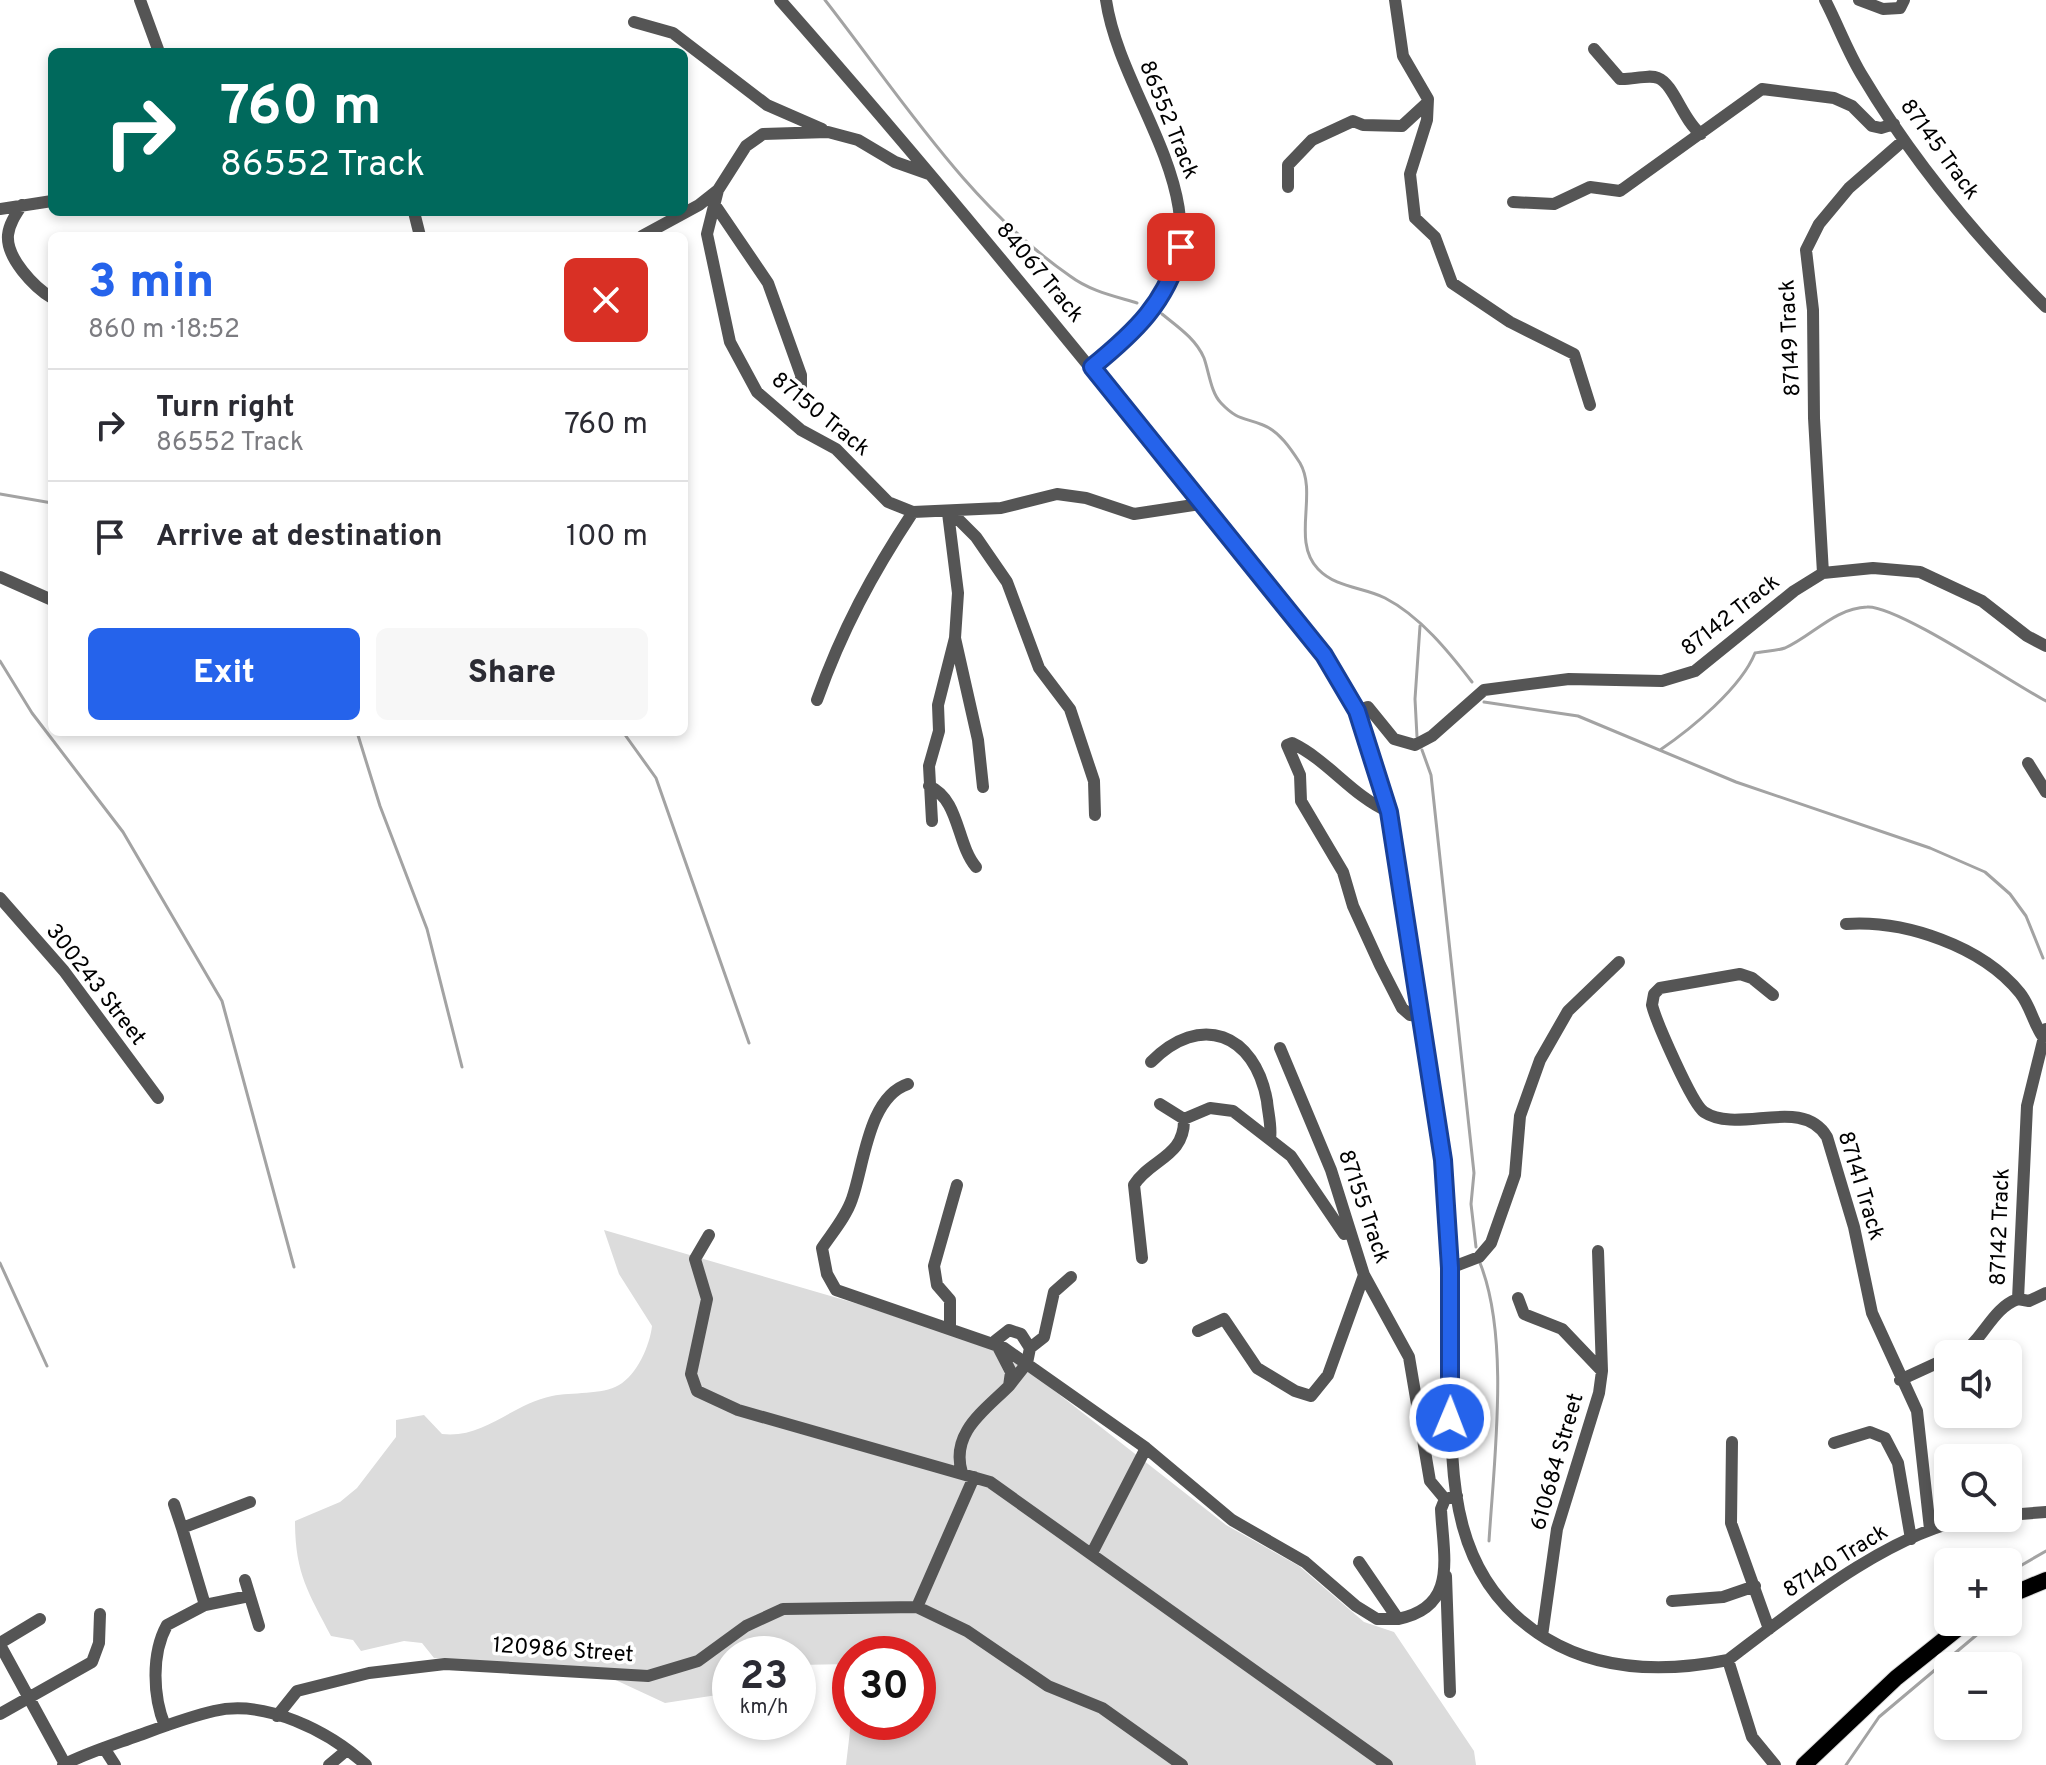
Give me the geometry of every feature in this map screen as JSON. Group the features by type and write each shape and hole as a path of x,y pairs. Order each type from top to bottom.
{"main road":[{"path":"2022,1590 2046,1580"},
{"path":"1804,1765 1896,1678 1948,1636"}],"street":[{"path":"140,0 158,48"},
{"name":"84067 Track","path":"780,0 1092,367 1324,655 1357,711 1389,812 1443,1160 1450,1268 1451,1498 1468,1546 1485,1578 1516,1616 1542,1636 1583,1656 1619,1665 1672,1667 1728,1660"},
{"name":"86552 Track","path":"1092,367 1155,309 1176,268 1181,235 1176,190 1114,41 1106,0"},
{"path":"1395,0 1403,56 1427,103 1427,120 1410,174 1415,218 1435,237 1452,283 1510,322 1574,354 1590,405"},
{"name":"87145 Track","path":"1825,0 1861,75 1904,140 1963,218 2046,307"},
{"path":"1859,0 1892,9 1903,7 1904,0"},
{"path":"634,22 673,33 767,105 828,132"},
{"path":"1594,49 1620,79 1661,79 1688,125 1701,134"},
{"path":"1513,202 1554,204 1590,187 1620,191 1755,92 1769,88 1834,98 1852,106 1876,128 1894,124"},
{"path":"1288,187 1288,165 1312,140 1353,121 1363,125 1402,126 1427,103"},
{"name":"87150 Track","path":"929,174 895,162 858,140 828,132 776,133 757,137 746,146 718,190 707,234 730,342 751,384 779,414 843,454 888,502 913,512 950,513 1001,508 1057,494 1086,498 1134,514 1200,504"},
{"name":"87149 Track","path":"1823,573 1814,418 1813,310 1806,250 1819,224 1849,188 1904,140"},
{"path":"688,211 718,190"},
{"path":"0,209 48,202"},
{"path":"22,205 10,226 9,243 30,280 48,295"},
{"path":"715,205 768,283 801,375 801,389"},
{"path":"649,232 679,216"},
{"path":"817,700 841,633 870,578 913,512"},
{"path":"932,821 930,759 939,731 938,705 955,638 958,593 950,513"},
{"path":"950,513 976,537 1007,582 1039,668 1070,709 1094,781 1095,815"},
{"name":"87142 Track","path":"1357,711 1368,707 1394,739 1415,745 1432,736 1484,690 1569,679 1674,679 1705,665 1794,591 1823,573 1873,568 1920,572 1982,601 2027,636 2046,646"},
{"path":"0,577 48,598"},
{"path":"955,638 978,740 983,787"},
{"path":"1389,812 1369,803 1337,779 1318,757 1292,743 1287,745 1300,775 1301,801 1343,872 1353,906 1380,965 1402,1008 1410,1015 1420,1016"},
{"path":"2028,763 2046,792"},
{"path":"929,786 945,799 964,849 976,867"},
{"name":"300243 Street","path":"0,898 64,971 158,1098"},
{"path":"1846,924 1876,923 1909,931 1982,957 2001,972 2025,1000 2044,1033"},
{"path":"1450,1268 1479,1257 1491,1243 1515,1175 1520,1116 1540,1060 1568,1011 1619,962"},
{"name":"87141 Track","path":"1773,995 1747,976 1727,975 1660,988 1654,994 1652,1005 1687,1085 1702,1111 1717,1117 1802,1118 1819,1124 1827,1137 1854,1227 1872,1313 1900,1380 1917,1411 1930,1529"},
{"name":"87142 Track","path":"1977,1340 2004,1307 2018,1299 2027,1106 2044,1033"},
{"path":"1151,1062 1184,1036 1213,1034 1235,1043 1245,1051 1259,1074 1265,1093 1270,1139"},
{"name":"87155 Track","path":"1280,1048 1331,1170 1364,1275 1405,1347 1430,1481 1451,1498"},
{"path":"908,1084 890,1093 862,1154 852,1200 822,1252 827,1274 841,1294 996,1344 1146,1448 1232,1520 1305,1562 1372,1618 1398,1619 1426,1608 1446,1576"},
{"path":"1160,1104 1184,1119"},
{"path":"1184,1119 1203,1109 1223,1107 1270,1139 1291,1156 1354,1251"},
{"path":"1142,1258 1134,1185 1177,1148 1183,1137 1184,1119"},
{"path":"950,1328 950,1300 937,1285 934,1266 957,1185"},
{"path":"709,1235 695,1259 707,1299 691,1374 697,1391 738,1410 968,1475 1004,1490 1147,1597 1387,1765"},
{"name":"610684 Street","path":"1542,1636 1557,1529 1595,1409 1602,1371 1598,1251"},
{"path":"1198,1331 1217,1319 1227,1320 1257,1368 1295,1391 1311,1396 1321,1388 1328,1375 1364,1275"},
{"path":"1030,1348 1044,1337 1056,1288 1071,1277"},
{"path":"2018,1299 2029,1301 2046,1293"},
{"path":"1518,1298 1524,1314 1562,1329 1602,1371"},
{"path":"917,1607 968,1475 960,1456 966,1428 1009,1386 1027,1363 1028,1340 1012,1330 1005,1332 996,1344"},
{"path":"996,1344 1009,1364 1009,1386"},
{"path":"1900,1380 1934,1364"},
{"path":"1834,1443 1870,1432 1885,1438 1898,1463 1911,1539"},
{"path":"1732,1442 1731,1523 1769,1629"},
{"path":"1092,1553 1146,1448"},
{"path":"1450,1692 1441,1509 1451,1498"},
{"path":"182,1528 250,1502"},
{"path":"174,1504 205,1605"},
{"path":"2022,1514 2046,1512"},
{"name":"87140 Track","path":"1728,1660 1842,1578 1934,1528"},
{"path":"1359,1562 1398,1619"},
{"path":"245,1580 259,1626"},
{"path":"1672,1601 1723,1597 1755,1586"},
{"path":"165,1726 157,1708 156,1691 163,1633 171,1621 205,1605 249,1596"},
{"name":"120986 Street","path":"277,1716 297,1691 369,1673 445,1664 648,1676 681,1669 698,1661 746,1626 783,1609 917,1607 967,1631 1048,1686 1102,1708 1182,1765"},
{"path":"0,1714 92,1662 99,1643 100,1614"},
{"path":"40,1619 0,1644 64,1764 165,1726 224,1710 277,1716 316,1731 366,1765"},
{"path":"1728,1660 1752,1737 1775,1765"},
{"path":"104,1748 115,1765"},
{"path":"329,1765 347,1750"}],"shaded area":[{"path":"604,1230 858,1304 1006,1353 1226,1525 1299,1566 1364,1622 1394,1632 1474,1751 1476,1765 846,1765 849,1740 936,1740 936,1636 832,1636 832,1664 816,1665 816,1636 712,1636 712,1696 665,1703 594,1670 434,1658 422,1643 404,1641 361,1651 353,1640 331,1636 300,1569 295,1521 340,1502 357,1488 396,1437 396,1420 424,1415 442,1434 457,1434 485,1426 538,1400 596,1392 626,1380 637,1367 649,1342 652,1326 619,1274"}],"waterway":[{"path":"825,0 938,148 1000,217 1078,281 1137,303"},
{"path":"1162,314 1201,351 1221,403 1237,416 1274,432 1289,446 1300,463 1307,489 1306,545 1318,569 1341,584 1377,594 1410,614 1444,647 1472,682"},
{"path":"0,494 48,502"},
{"path":"1660,750 1727,694 1755,653 1785,648 1834,617 1867,607 1903,618 1928,631 2046,701"},
{"path":"1417,737 1415,699 1420,626"},
{"path":"0,661 48,734"},
{"path":"1484,702 1578,716 1736,782 1930,848 1985,872 2010,894 2026,916 2043,958"},
{"path":"50,736 123,832 222,1001 294,1267"},
{"path":"358,736 380,806 427,929 462,1067"},
{"path":"626,736 656,778 749,1043"},
{"path":"1422,750 1431,775 1474,1173 1471,1204 1476,1247"},
{"path":"0,1263 47,1366"},
{"path":"1480,1263 1495,1327 1497,1363 1498,1400 1489,1541"},
{"path":"2022,1565 2046,1551"},
{"path":"1846,1765 1879,1717 1975,1636"}],"route":[{"path":"1181,247 1176,268 1155,309 1140,327 1092,367 1324,655 1357,711 1389,812 1443,1160 1450,1268 1450,1418"}]}
